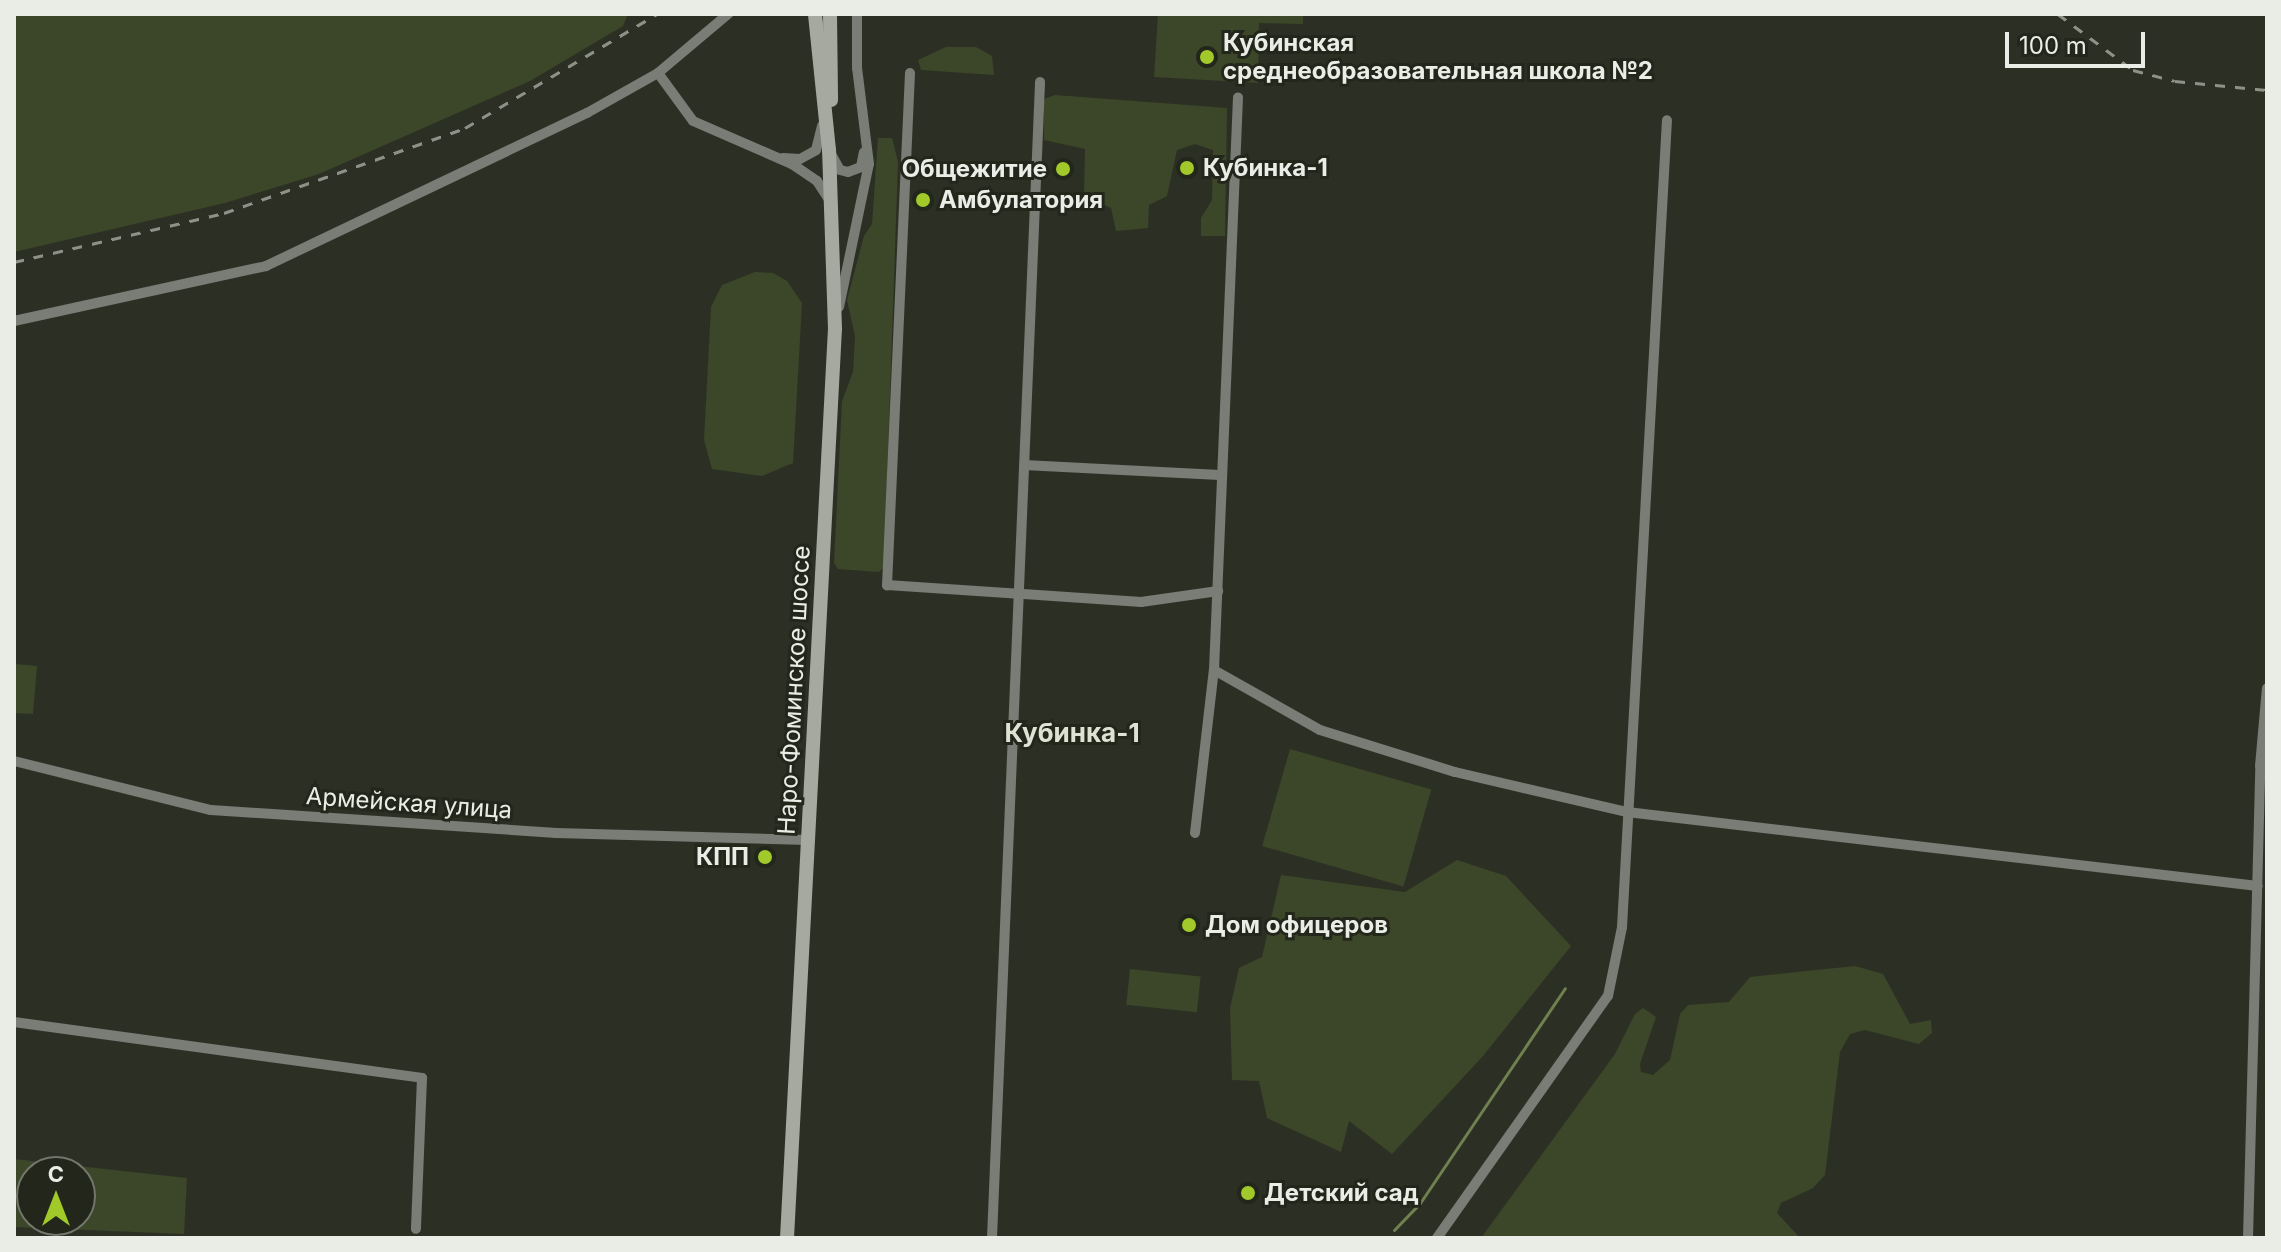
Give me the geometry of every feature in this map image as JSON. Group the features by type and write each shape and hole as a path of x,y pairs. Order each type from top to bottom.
{"main road":[{"name":"Наро-Фоминское шоссе","path":"815,14 829,147"},
{"name":"Наро-Фоминское шоссе","path":"787,1238 835,329 829,147 830,14"}],"street":[{"path":"14,321 266,266 587,113 658,73 728,14"},
{"path":"835,329 866,188 857,14"},
{"path":"658,73 693,121 777,157 817,181 833,211"},
{"path":"910,73 887,585 1141,602 1218,591"},
{"path":"992,1238 1040,82"},
{"path":"1195,833 1214,670 1238,98"},
{"path":"777,157 800,159 816,150 823,104"},
{"path":"1437,1238 1608,996 1622,927 1667,120"},
{"path":"829,147 840,170 855,171 863,161 866,143"},
{"path":"1024,465 1220,475"},
{"path":"1214,670 1320,730 1455,772 1627,812 2258,886"},
{"path":"2248,1238 2267,688"},
{"name":"Армейская улица","path":"14,761 211,810 556,833 808,840"},
{"path":"14,1022 422,1078 416,1229"}],"green space":[{"path":"14,14 628,14 623,26 530,81 319,174 225,203 14,252"},
{"name":"Кубинская среднеобразовательная школа №2","path":"1158,14 1302,14 1303,24 1259,23 1258,83 1154,77"},
{"path":"946,47 976,47 992,56 994,75 921,70 918,60"},
{"path":"1055,95 1227,108 1225,236 1201,236 1201,218 1212,200 1213,150 1195,144 1177,150 1167,196 1149,205 1148,228 1116,231 1111,208 1084,196 1085,149 1044,140 1044,99"},
{"path":"878,138 892,138 898,162 884,567 879,572 838,569 834,563 842,401 853,372 855,336 847,300 864,236 872,224"},
{"path":"755,272 773,273 787,281 802,303 793,463 762,476 712,469 704,440 711,307 722,285"},
{"path":"15,664 37,666 33,714 14,713"},
{"path":"1290,749 1431,790 1403,887 1262,846"},
{"path":"1457,860 1506,876 1571,946 1483,1056 1392,1154 1349,1121 1341,1152 1267,1118 1259,1081 1232,1080 1230,1008 1239,968 1262,957 1281,875 1405,892"},
{"path":"1855,966 1883,974 1910,1024 1931,1020 1932,1033 1919,1044 1865,1030 1850,1034 1840,1052 1825,1175 1813,1188 1781,1203 1777,1213 1800,1238 1481,1238 1615,1054 1635,1014 1643,1008 1656,1017 1640,1064 1641,1072 1653,1075 1670,1060 1680,1014 1688,1005 1729,1002 1750,977"},
{"path":"1130,969 1201,976 1197,1012 1126,1005"},
{"path":"14,1159 16,1159 14,1227"},
{"path":"96,1168 187,1178 184,1234 96,1230"}],"waterway":[{"path":"1394,1230 1420,1203 1565,988"}],"railway":[{"path":"14,262 224,213 465,128 657,14"},
{"path":"2058,14 2133,70 2175,81 2267,90"}],"place":[{"name":"Кубинская среднеобразовательная школа №2","path":"1207,57"},
{"name":"Кубинка-1","path":"1187,168"},
{"name":"Общежитие","path":"1063,169"},
{"name":"Амбулатория","path":"923,200"},
{"name":"КПП","path":"765,857"},
{"name":"Дом офицеров","path":"1189,925"},
{"name":"Детский сад","path":"1248,1193"}],"district":[{"name":"Кубинка-1","path":"1072,733"}]}
